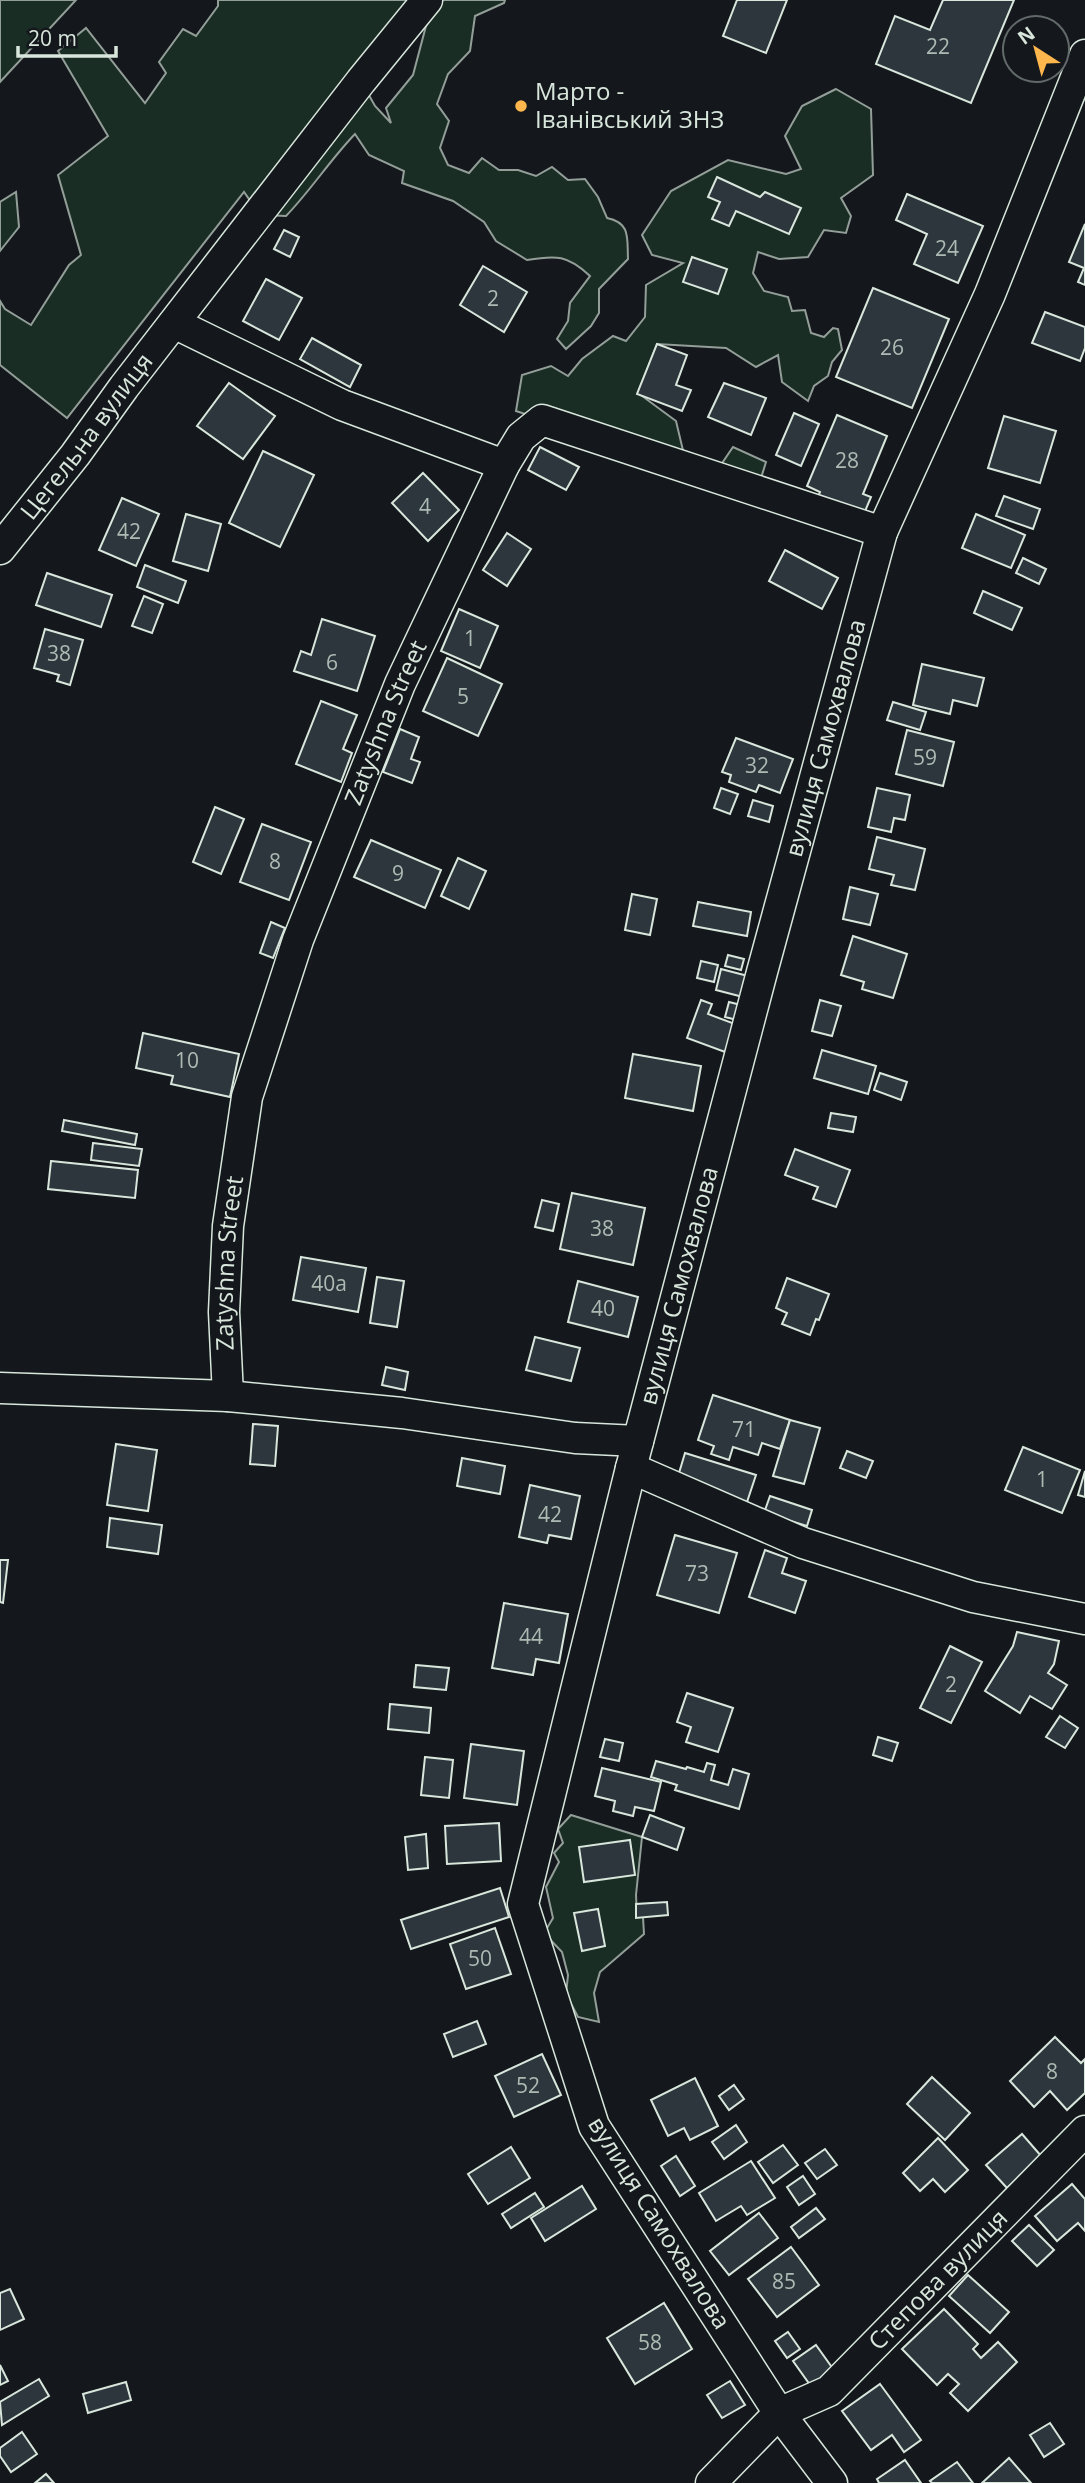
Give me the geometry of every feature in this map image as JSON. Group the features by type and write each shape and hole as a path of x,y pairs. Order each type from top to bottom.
{"street":[{"name":"Цегельна вулиця","path":"0,549 361,81 428,0"},
{"name":"вулиця Самохвалова","path":"832,2483 779,2413 594,2126 523,1904 635,1455 758,985 882,532 990,294 1085,55"},
{"path":"174,323 342,405 504,465"},
{"name":"Zatyshna Street","path":"228,1396 224,1312 228,1226 247,1097 298,940 400,684 504,465 521,437 542,420 882,532"},
{"path":"0,1388 228,1396 402,1413 575,1438 635,1455 803,1543 973,1597 1085,1619"},
{"name":"Степова вулиця","path":"779,2413 829,2392 1085,2131"},
{"path":"711,2483 779,2413"}],"green space":[{"path":"0,0 76,0 0,82"},
{"path":"218,0 424,0 256,209 244,192 67,418 0,365 0,301 5,309 31,325 69,265 81,255 58,175 108,136 58,51 86,28 145,103 166,73 159,62 183,29 196,36 218,6"},
{"path":"442,0 505,0 504,3 475,16 470,51 448,74 437,104 449,121 440,148 448,165 469,173 482,158 499,170 518,170 536,176 552,167 568,180 585,179 598,197 607,218 615,220 626,232 628,259 599,289 599,313 591,326 566,349 557,339 568,321 570,303 590,276 575,264 561,258 527,260 496,241 484,222 453,201 402,183 404,171 369,155 355,134 286,216 264,215 361,81 375,106 391,123 386,108 413,75 426,26"},
{"path":"836,89 871,109 873,175 841,198 851,216 846,233 824,230 808,257 779,259 758,252 753,273 764,291 788,297 792,311 805,310 811,333 824,337 833,328 838,329 842,350 832,362 828,376 814,386 808,401 782,382 778,355 756,367 726,348 657,344 638,393 676,421 686,463 716,472 733,447 766,462 757,491 516,411 522,375 551,366 568,376 582,359 613,336 626,341 645,317 646,285 683,263 652,255 642,235 671,191 728,160 786,174 801,169 785,136 802,106"},
{"path":"16,192 19,227 0,251 0,202"},
{"path":"571,1815 642,1837 636,1895 637,1917 643,1917 644,1934 600,1972 594,1993 599,2022 578,2017 566,1994 568,1975 562,1952 544,1933 553,1918 546,1887 559,1862 554,1853 563,1843 558,1829"}],"building":[{"path":"737,0 787,0 766,53 723,36"},
{"path":"943,0 1014,0 1008,14 1001,14 1001,31 971,103 876,64 895,16 930,30"},
{"path":"717,177 760,197 765,192 801,208 789,234 736,211 729,226 712,219 720,202 708,197"},
{"path":"907,194 983,226 958,283 914,264 927,234 896,220"},
{"path":"1085,224 1085,285 1078,282 1084,268 1069,262"},
{"path":"284,230 299,237 290,257 274,249"},
{"path":"692,257 727,269 718,294 683,282"},
{"path":"483,266 527,292 504,332 460,305"},
{"path":"266,279 302,298 279,340 243,321"},
{"path":"873,288 949,319 912,408 836,377"},
{"path":"1045,312 1085,327 1085,348 1080,361 1032,343"},
{"path":"312,338 361,365 350,387 300,359"},
{"path":"657,344 687,355 676,385 691,390 682,411 637,394"},
{"path":"229,383 275,416 243,459 197,426"},
{"path":"724,383 766,398 751,435 708,417"},
{"path":"794,413 819,424 801,466 776,455"},
{"path":"837,415 887,436 863,494 871,497 863,516 818,497 820,492 807,486"},
{"path":"1004,416 1056,431 1040,483 988,468"},
{"path":"540,447 579,467 566,490 528,470"},
{"path":"263,451 314,475 280,547 229,523"},
{"path":"423,473 459,510 428,541 392,503"},
{"path":"1004,496 1040,509 1033,529 996,516"},
{"path":"122,498 159,514 136,566 99,550"},
{"path":"186,514 221,524 208,571 173,561"},
{"path":"976,514 1025,535 1011,568 962,548"},
{"path":"507,533 531,549 507,586 483,570"},
{"path":"785,550 838,578 822,609 769,581"},
{"path":"1023,558 1046,569 1039,584 1016,573"},
{"path":"145,565 186,581 178,603 137,587"},
{"path":"47,573 112,595 101,627 36,605"},
{"path":"983,591 1022,608 1012,630 974,613"},
{"path":"144,596 163,604 152,633 132,626"},
{"path":"459,609 498,626 480,668 441,651"},
{"path":"322,619 375,636 357,691 294,671 301,651 311,655"},
{"path":"45,629 83,640 70,685 57,681 59,675 34,668"},
{"path":"447,658 502,684 478,736 423,711"},
{"path":"922,664 984,678 977,706 953,700 950,714 913,705"},
{"path":"321,701 357,715 343,749 352,753 341,782 296,764"},
{"path":"893,702 926,712 920,730 887,720"},
{"path":"400,729 419,737 411,759 420,762 412,783 383,772"},
{"path":"907,730 954,742 943,786 896,774"},
{"path":"736,738 793,759 780,793 759,785 756,792 729,782 731,775 722,772"},
{"path":"721,788 738,794 730,814 714,808"},
{"path":"877,788 910,795 905,820 894,818 891,832 868,827"},
{"path":"753,800 773,806 769,822 748,816"},
{"path":"215,807 244,819 221,874 193,862"},
{"path":"262,824 311,842 289,900 240,882"},
{"path":"877,837 925,849 915,890 891,885 894,875 869,869"},
{"path":"371,840 441,870 425,908 354,877"},
{"path":"458,858 486,871 469,909 441,896"},
{"path":"850,887 878,894 870,925 843,919"},
{"path":"632,894 657,899 650,935 625,930"},
{"path":"698,902 751,912 747,936 693,926"},
{"path":"271,922 285,928 273,958 260,953"},
{"path":"853,936 907,954 893,998 862,989 864,982 841,975"},
{"path":"728,955 744,959 741,970 725,966"},
{"path":"701,961 718,965 714,982 697,978"},
{"path":"721,969 748,976 743,997 716,990"},
{"path":"701,1000 712,1004 708,1014 735,1024 725,1052 687,1038"},
{"path":"820,1000 841,1006 832,1036 812,1031"},
{"path":"729,1002 745,1006 741,1021 725,1017"},
{"path":"143,1033 239,1054 230,1097 171,1084 173,1076 136,1068"},
{"path":"822,1050 876,1066 868,1094 814,1078"},
{"path":"633,1054 701,1066 693,1111 625,1098"},
{"path":"880,1073 907,1082 901,1100 874,1090"},
{"path":"831,1113 856,1117 853,1132 828,1128"},
{"path":"64,1120 137,1134 135,1145 62,1131"},
{"path":"93,1143 142,1149 139,1166 91,1160"},
{"path":"795,1149 850,1170 836,1207 813,1199 818,1187 785,1175"},
{"path":"51,1161 138,1170 135,1198 48,1189"},
{"path":"572,1193 645,1208 633,1265 560,1249"},
{"path":"542,1200 559,1204 553,1231 535,1227"},
{"path":"301,1257 366,1268 358,1312 293,1300"},
{"path":"377,1277 404,1281 397,1327 370,1323"},
{"path":"787,1278 829,1294 810,1335 782,1324 787,1313 776,1308"},
{"path":"578,1281 638,1297 628,1337 568,1322"},
{"path":"535,1337 580,1348 571,1381 526,1370"},
{"path":"386,1367 408,1372 405,1390 382,1385"},
{"path":"713,1395 790,1420 780,1449 762,1443 758,1455 733,1447 729,1460 711,1454 714,1446 698,1440"},
{"path":"790,1420 820,1428 804,1484 773,1476"},
{"path":"253,1424 278,1426 275,1466 250,1464"},
{"path":"116,1444 157,1450 148,1511 107,1505"},
{"path":"1023,1447 1080,1470 1062,1513 1005,1490"},
{"path":"847,1451 873,1461 866,1478 840,1468"},
{"path":"685,1453 756,1475 746,1505 676,1483"},
{"path":"462,1458 505,1466 500,1494 457,1486"},
{"path":"1085,1471 1085,1497 1078,1495"},
{"path":"530,1485 580,1496 571,1539 549,1535 547,1543 519,1537"},
{"path":"770,1496 812,1510 807,1526 764,1513"},
{"path":"110,1518 162,1525 158,1554 107,1547"},
{"path":"675,1535 737,1553 719,1613 657,1595"},
{"path":"765,1550 787,1558 782,1573 806,1581 795,1613 749,1597"},
{"path":"0,1560 8,1560 3,1603 0,1602"},
{"path":"504,1603 568,1614 559,1663 536,1659 533,1675 492,1668"},
{"path":"1017,1632 1059,1641 1054,1664 1048,1673 1067,1685 1052,1709 1030,1696 1020,1713 985,1691 1013,1646"},
{"path":"950,1646 982,1662 951,1723 920,1708"},
{"path":"416,1665 449,1668 446,1690 414,1687"},
{"path":"687,1693 733,1708 718,1752 686,1742 691,1727 677,1722"},
{"path":"390,1704 431,1708 429,1733 388,1729"},
{"path":"1060,1716 1078,1728 1065,1748 1046,1737"},
{"path":"878,1737 898,1743 892,1761 873,1755"},
{"path":"605,1739 623,1743 619,1761 600,1757"},
{"path":"471,1744 524,1751 517,1805 464,1798"},
{"path":"425,1757 453,1760 449,1798 421,1795"},
{"path":"656,1761 704,1772 707,1763 715,1765 711,1780 728,1785 733,1769 749,1774 739,1809 675,1790 677,1785 651,1777"},
{"path":"602,1768 661,1782 654,1811 635,1807 633,1816 613,1811 615,1801 595,1796"},
{"path":"650,1815 684,1828 677,1850 642,1837"},
{"path":"499,1823 501,1861 447,1864 445,1826"},
{"path":"426,1834 428,1868 408,1870 405,1837"},
{"path":"630,1840 635,1875 584,1882 579,1847"},
{"path":"500,1888 509,1917 411,1949 401,1920"},
{"path":"667,1902 668,1915 636,1918 636,1904"},
{"path":"598,1909 605,1946 582,1951 574,1913"},
{"path":"495,1928 511,1974 466,1989 450,1944"},
{"path":"477,2021 486,2044 453,2057 444,2034"},
{"path":"1055,2037 1081,2063 1085,2059 1085,2093 1067,2110 1050,2091 1034,2107 1010,2081"},
{"path":"542,2054 561,2095 514,2117 495,2076"},
{"path":"932,2077 970,2113 945,2140 907,2104"},
{"path":"695,2078 718,2126 690,2140 684,2128 668,2136 651,2100"},
{"path":"734,2085 744,2099 729,2110 719,2096"},
{"path":"736,2125 747,2142 724,2159 712,2142"},
{"path":"1022,2134 1042,2157 1007,2188 986,2165"},
{"path":"938,2138 968,2170 945,2192 933,2179 920,2191 903,2173"},
{"path":"783,2145 798,2165 773,2183 758,2162"},
{"path":"511,2147 530,2178 488,2204 468,2174"},
{"path":"825,2149 837,2165 817,2179 805,2163"},
{"path":"676,2156 695,2186 680,2196 661,2166"},
{"path":"751,2161 775,2198 747,2215 741,2206 716,2221 699,2193"},
{"path":"803,2176 815,2194 799,2205 787,2187"},
{"path":"1072,2184 1085,2199 1085,2231 1078,2223 1057,2241 1035,2216"},
{"path":"582,2186 596,2209 545,2241 531,2218"},
{"path":"535,2193 544,2207 511,2228 502,2214"},
{"path":"816,2208 825,2219 799,2238 791,2227"},
{"path":"759,2213 778,2238 729,2275 710,2251"},
{"path":"1029,2225 1054,2250 1037,2266 1012,2241"},
{"path":"791,2247 819,2285 777,2317 748,2279"},
{"path":"968,2275 1009,2312 990,2333 949,2296"},
{"path":"10,2289 24,2319 0,2330 0,2293"},
{"path":"664,2303 692,2349 635,2384 607,2338"},
{"path":"944,2309 978,2344 973,2349 981,2358 998,2342 1017,2362 968,2411 950,2393 959,2384 948,2374 937,2385 902,2349"},
{"path":"788,2332 800,2349 787,2358 775,2341"},
{"path":"816,2345 836,2373 813,2389 793,2361"},
{"path":"0,2365 8,2381 0,2385"},
{"path":"39,2379 49,2396 2,2425 0,2402"},
{"path":"730,2381 745,2405 722,2418 707,2395"},
{"path":"126,2382 131,2400 88,2413 83,2394"},
{"path":"880,2384 921,2440 904,2452 892,2435 871,2450 842,2411"},
{"path":"1050,2423 1064,2444 1044,2457 1030,2435"},
{"path":"22,2432 37,2454 11,2472 0,2456 0,2448"},
{"path":"1009,2458 1031,2483 982,2483"},
{"path":"905,2460 921,2483 879,2483 877,2479"},
{"path":"957,2462 973,2483 930,2481"},
{"path":"46,2474 54,2483 35,2483"}],"place":[{"name":"Марто - Іванівський ЗНЗ","path":"521,106"}]}
